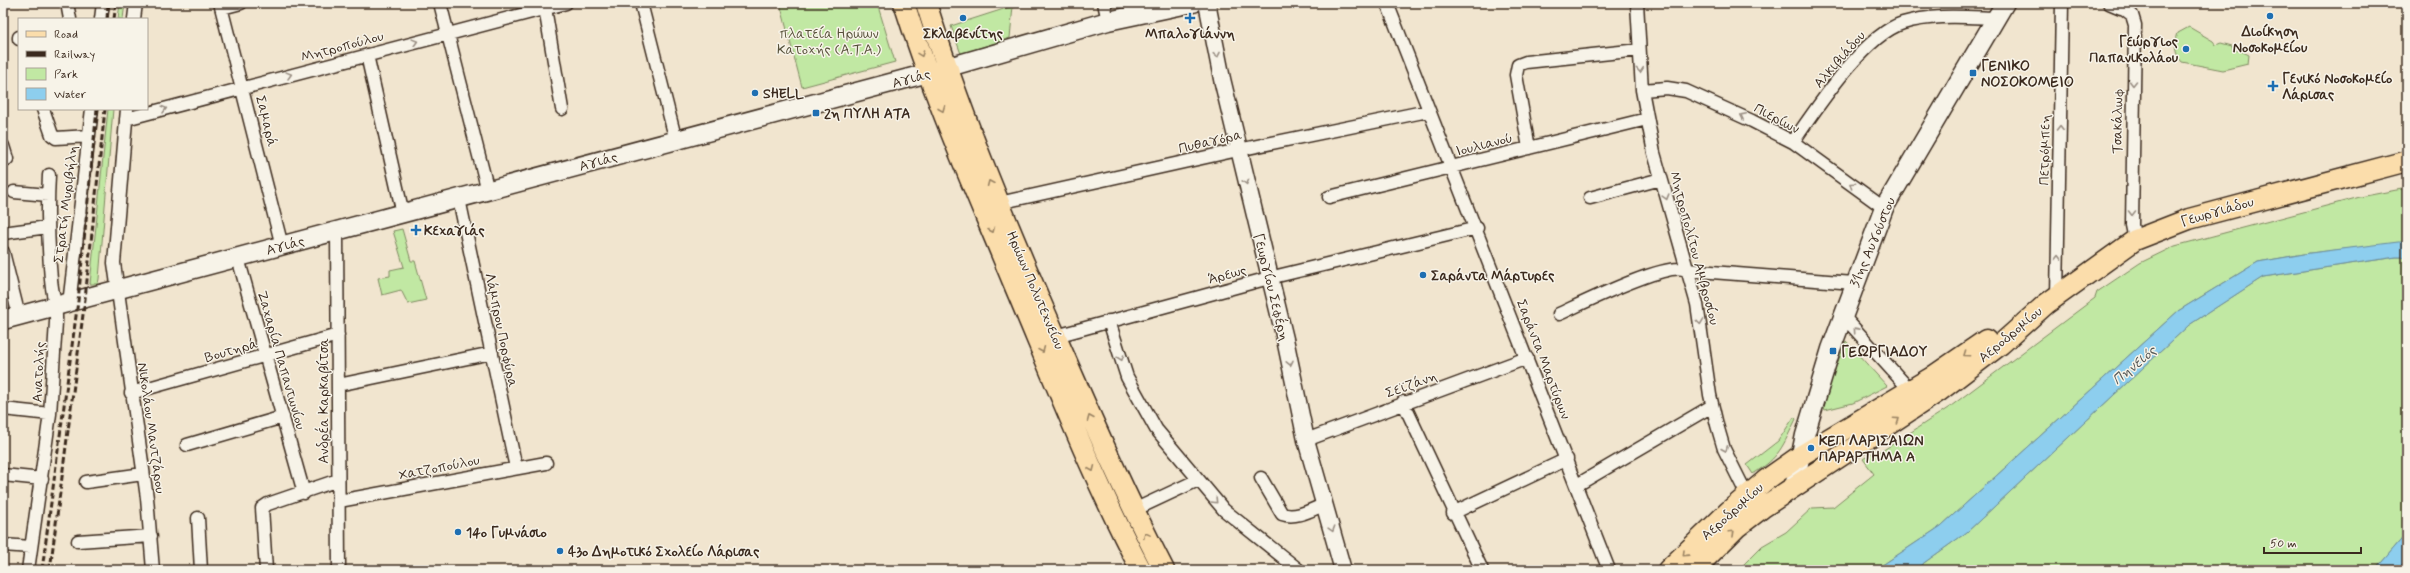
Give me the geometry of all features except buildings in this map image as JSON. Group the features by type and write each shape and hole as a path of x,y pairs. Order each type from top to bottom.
{"main road":[{"name":"Ηρώων Πολυτεχνείου","path":"904,3 999,203 1099,437 1164,570"},
{"name":"Ηρώων Πολυτεχνείου","path":"926,3 937,70 1091,468 1140,570"},
{"name":"Αγιάς","path":"11,318 937,70 1108,21 1193,3"},
{"name":"31ης Αυγούστου","path":"1800,456 1831,349 1854,283 1884,208 2001,10"},
{"name":"Γεωργιάδου","path":"2052,300 2135,240 2189,219 2407,161"},
{"name":"Αεροδρομίου","path":"1668,570 1747,495 1800,456 1910,390 2022,315 2052,300"},
{"name":"Αεροδρομίου","path":"1694,570 1749,518 1938,392 2001,344 2052,300"},
{"path":"1794,487 1800,456"}],"street":[{"path":"67,3 70,18"},
{"path":"101,18 103,3"},
{"path":"134,18 136,3"},
{"path":"221,6 241,3"},
{"path":"440,3 488,191"},
{"name":"Μητροπούλου","path":"148,109 243,87 566,3"},
{"path":"641,3 676,140"},
{"path":"1104,3 1108,21"},
{"name":"Γεωργίου Σεφέρη","path":"1207,3 1238,150 1306,440 1343,570"},
{"name":"Σαράντα Μαρτύρων","path":"1387,3 1428,111 1477,228 1609,570"},
{"name":"Μητροπολίτου Αμβροσίου","path":"1638,3 1638,50 1642,90 1647,119 1661,179 1700,319 1712,406 1724,449 1747,495"},
{"name":"Πετρόμπεη","path":"2052,300 2062,3"},
{"path":"2109,3 2116,7 2127,5"},
{"name":"Τσακάλωφ","path":"2127,5 2135,25 2132,225 2135,240"},
{"name":"Σαμαρά","path":"221,6 243,87 282,246"},
{"path":"545,8 562,109"},
{"name":"Αλκιβιάδου","path":"1793,142 1856,59 1886,31 1901,23 1931,17 2001,10"},
{"path":"1529,148 1516,75 1518,65 1526,62 1638,50"},
{"path":"367,55 403,214"},
{"name":"Πιερίων","path":"1642,90 1674,88 1692,93 1793,142 1884,208"},
{"path":"42,110 52,135 56,138 89,136"},
{"name":"Στρατή Μυριβήλη","path":"63,305 92,110"},
{"name":"Μητροπούλου","path":"127,114 144,110"},
{"name":"Πυθαγόρα","path":"999,203 1238,150 1428,111"},
{"name":"Νικολάου Μαντζάρου","path":"127,114 114,263 143,474 154,570"},
{"name":"Ιουλιανού","path":"1329,197 1647,119"},
{"path":"3,146 7,159"},
{"name":"Ανατολής","path":"28,570 42,479 63,305 51,279 48,227 49,175"},
{"path":"1590,198 1661,179"},
{"path":"14,192 48,196"},
{"name":"Λάμπρου Πορφύρα","path":"459,199 516,468"},
{"path":"3,233 48,227"},
{"name":"Άρεως","path":"1056,336 1269,278 1477,228"},
{"name":"Ανδρέα Καρκαβίτσα","path":"338,231 339,570"},
{"path":"3,252 11,318"},
{"name":"Ζαχαρία Παπαντωνίου","path":"238,258 304,493"},
{"path":"1559,314 1648,276 1670,269 1682,268 1686,270 1854,283"},
{"path":"1843,316 1910,390"},
{"path":"1109,321 1136,397 1156,429 1224,510 1299,570"},
{"name":"Βουτηρά","path":"131,393 338,335"},
{"path":"338,385 492,353"},
{"name":"Σεϊζάνη","path":"1306,440 1403,402 1527,358"},
{"path":"1403,402 1453,513 1482,570"},
{"path":"1577,485 1712,406"},
{"path":"3,409 50,414"},
{"path":"187,445 283,417"},
{"path":"1453,513 1567,459"},
{"name":"Χατζοπούλου","path":"339,501 546,463"},
{"path":"86,482 143,474"},
{"path":"3,475 42,479"},
{"path":"1261,478 1282,514 1288,516 1296,515 1324,505"},
{"path":"266,570 262,508 268,504 304,493 338,480"},
{"path":"1134,510 1198,480"},
{"path":"198,518 201,570"},
{"path":"78,541 151,536"},
{"path":"3,544 31,547"}],"green space":[{"path":"120,3 125,3 123,18 118,18"},
{"name":"πλατεία Ηρώων Κατοχής (Α.Τ.Α.)","path":"780,3 877,3 895,62 802,87"},
{"path":"1013,6 1010,38 961,54 951,26"},
{"path":"2189,27 2213,41 2216,45 2221,43 2232,46 2233,51 2239,50 2249,55 2248,64 2223,70 2182,62 2176,52 2176,41 2178,33"},
{"path":"108,110 113,110 99,279 98,284 90,284"},
{"path":"2407,188 2407,242 2310,253 2258,262 2178,311 1941,526 1875,570 1738,570 1762,546 1786,532 1812,508 1833,507 1874,474 1863,459 1875,451 1882,451 1951,406 2095,298 2097,292 2140,263 2175,246 2360,197"},
{"path":"402,229 411,261 415,261 426,300 408,304 401,290 382,295 378,278 390,276 390,270 404,267 393,231"},
{"path":"2396,257 2407,257 2407,533 2375,570 1914,570 1967,532 2189,325 2263,277"},
{"path":"1846,341 1887,386 1853,403 1825,410 1822,402"},
{"path":"1794,417 1796,419 1780,450 1770,462 1753,474 1747,465 1778,441"}],"water":[{"name":"Πηνειός","path":"2407,242 2407,257 2396,257 2263,277 2189,325 1967,532 1914,570 1875,570 1941,526 2178,311 2258,262 2310,253"},
{"path":"2407,533 2407,570 2375,570"}],"railway":[{"path":"107,18 108,3"},
{"path":"114,18 116,3"},
{"path":"42,570 78,301 97,110"},
{"path":"50,570 85,299 105,110"}],"place":[{"name":"Διοίκηση Νοσοκομείου","path":"2270,16"},
{"name":"Σκλαβενίτης","path":"963,18"},
{"name":"Μπαλογιάννη","path":"1190,18"},
{"name":"Γεώργιος Παπανικολάου","path":"2186,49"},
{"name":"ΓΕΝΙΚΟ ΝΟΣΟΚΟΜΕΙΟ","path":"1973,73"},
{"name":"Γενικό Νοσοκομείο Λάρισας","path":"2273,86"},
{"name":"SHELL","path":"755,93"},
{"name":"2η ΠΥΛΗ ΑΤΑ","path":"816,113"},
{"name":"Κεχαγιάς","path":"416,230"},
{"name":"Σαράντα Μάρτυρες","path":"1423,275"},
{"name":"ΓΕΩΡΓΙΑΔΟΥ","path":"1833,351"},
{"name":"ΚΕΠ ΛΑΡΙΣΑΙΩΝ ΠΑΡΑΡΤΗΜΑ A","path":"1811,448"},
{"name":"14ο Γυμνάσιο","path":"458,532"},
{"name":"43ο Δημοτικό Σχολείο Λάρισας","path":"560,551"}]}
